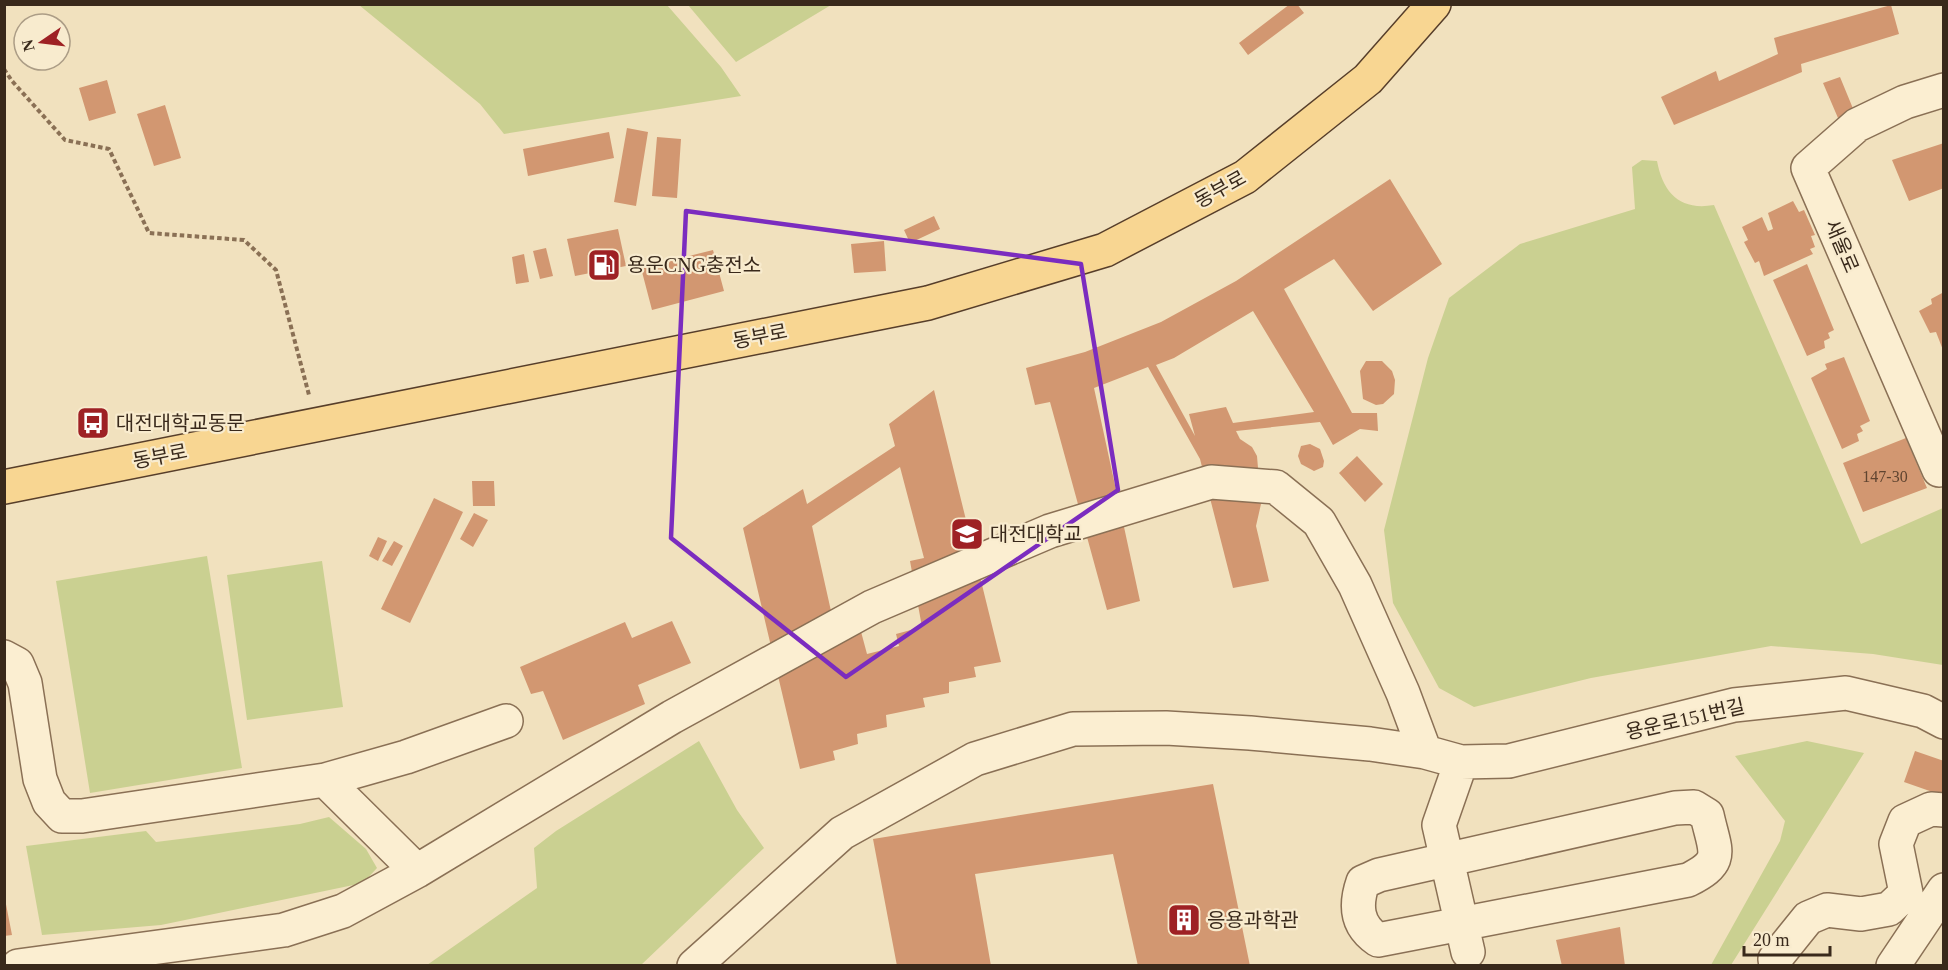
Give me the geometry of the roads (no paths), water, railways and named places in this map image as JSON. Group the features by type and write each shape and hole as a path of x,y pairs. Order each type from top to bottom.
{"main road":[{"name":"동부로","path":"4,487 928,303 1105,250 1245,177 1368,79 1434,4"}],"street":[{"name":"새울로","path":"1939,470 1808,168 1857,125 1905,102 1944,90"},
{"path":"18,966 284,930 343,911 417,871 672,717 872,607 1050,531 1211,482 1276,487 1319,522 1355,585 1403,693 1425,752"},
{"path":"4,657 16,664 25,683 40,779 49,802 62,816 82,816 325,780 406,757 506,721"},
{"name":"용운로151번길","path":"694,966 842,833 975,759 1072,729 1166,728 1250,733 1370,744 1425,752 1461,762 1509,761 1734,705 1846,693 1933,716"},
{"path":"1461,762 1439,825 1465,938"},
{"path":"325,780 417,871"},
{"path":"1694,807 1707,815 1716,856 1709,870 1688,880 1465,938 1377,940 1364,930 1356,900 1363,882 1379,875 1447,859 1675,808 1694,807"},
{"path":"1776,966 1775,959 1808,918 1827,910 1861,914 1889,909 1906,893 1896,844 1905,821 1931,809 1944,810"},
{"path":"1893,966 1944,890"}],"place":[{"name":"용운CNG충전소","path":"604,265"},
{"name":"대전대학교동문","path":"93,423"},
{"name":"대전대학교","path":"967,534"},
{"name":"응용과학관","path":"1184,920"}]}
